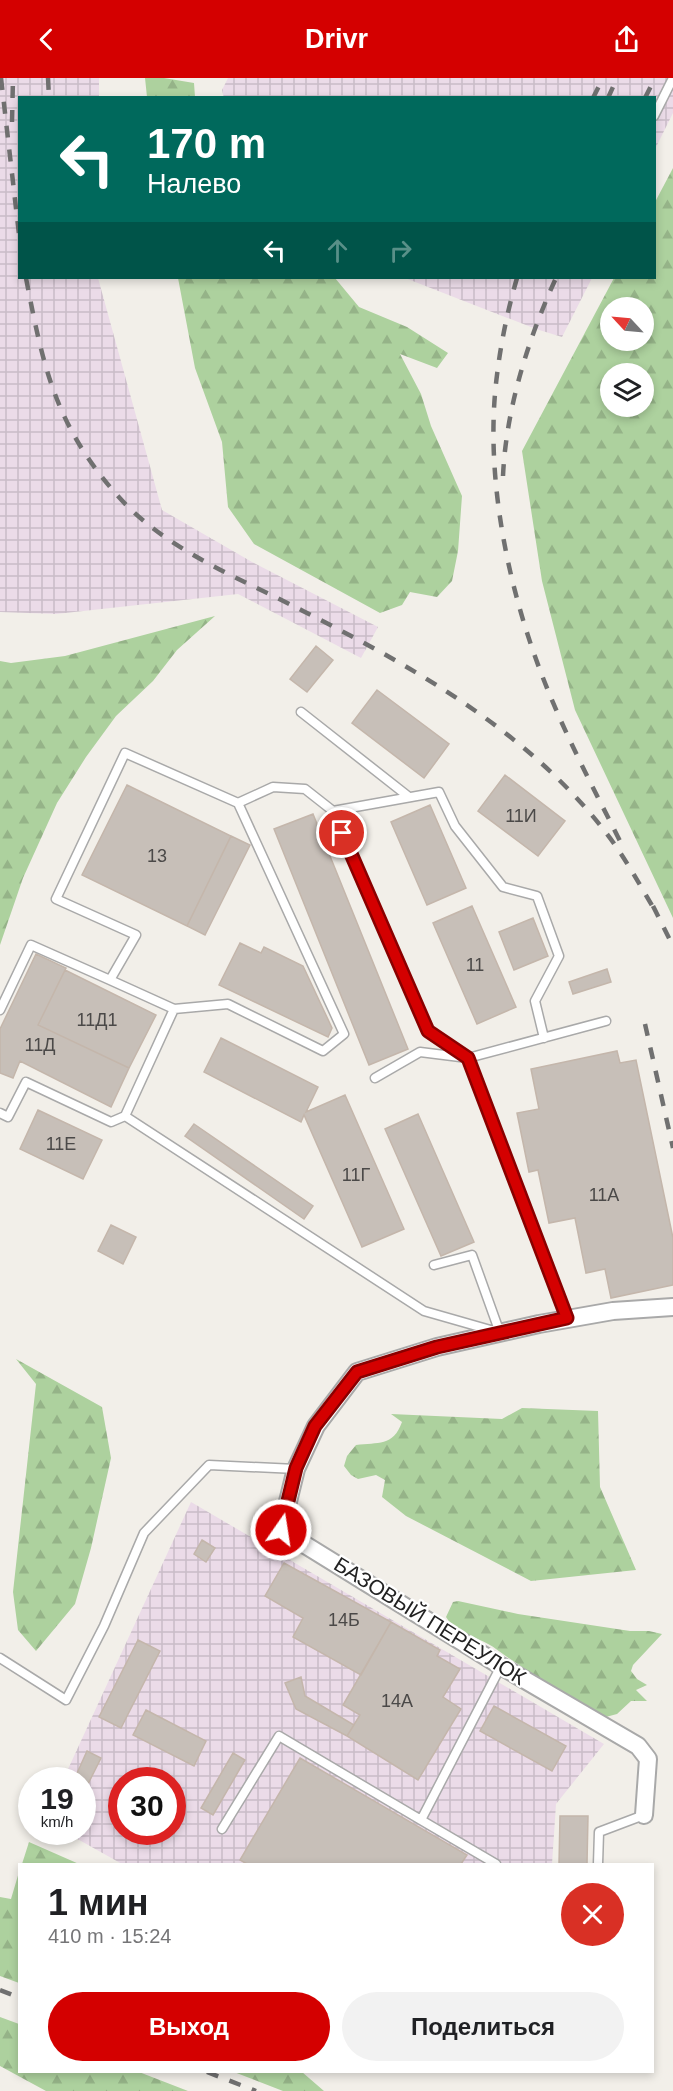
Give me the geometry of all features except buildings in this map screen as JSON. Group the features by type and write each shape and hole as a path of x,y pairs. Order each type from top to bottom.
{"street":[{"name":"БАЗОВЫЙ ПЕРЕУЛОК","path":"644,1815 649,1767 648,1759 638,1746 501,1666 281,1530 296,1468 315,1426 357,1372 437,1347 567,1318 640,1308 673,1307"}],"lane":[{"path":"656,112 673,78"},
{"path":"301,712 409,797"},
{"path":"0,1010 31,945 174,1009 228,1004 323,1051 344,1034 238,803 125,753 56,899 136,935 110,980"},
{"path":"238,803 273,786 305,789 333,811 428,1031 468,1058 567,1318"},
{"path":"333,811 439,792 455,826 503,887 537,896 559,956 535,1001 544,1038"},
{"path":"0,1113 8,1117 26,1082 111,1122 125,1116 174,1009"},
{"path":"375,1078 420,1052 468,1058 606,1022"},
{"path":"125,1116 424,1311 500,1333"},
{"path":"434,1265 472,1255 500,1333"},
{"path":"0,1658 66,1701 104,1626 144,1533 209,1465 296,1468"},
{"path":"421,1820 501,1666"},
{"path":"222,1829 279,1736 494,1863"},
{"path":"598,1863 599,1832 644,1815"}],"shaded area":[{"path":"0,78 99,78 99,96 18,96 18,279 98,279 162,510 252,562 378,627 361,658 238,594 56,614 0,612"},
{"path":"228,78 673,78 673,113 656,147 656,96 224,96 222,90"},
{"path":"408,279 591,279 562,337"},
{"path":"191,1502 604,1744 556,1804 552,1863 120,1863 88,1845 96,1845 96,1767 69,1767"}],"green space":[{"path":"145,78 164,78 194,83 195,96 147,96"},
{"path":"673,168 673,918 575,710 542,581 522,451 600,304 600,351 654,351 654,297 604,297 613,279 656,279 656,200"},
{"path":"178,279 336,279 359,307 407,327 448,353 437,368 400,354 421,394 431,426 462,496 458,551 452,581 437,597 410,592 402,605 380,613 254,544 228,507 222,442 195,368"},
{"path":"215,616 177,650 153,681 116,716 86,757 57,803 23,878 0,945 0,661 11,663 65,656"},
{"path":"16,1359 102,1407 111,1458 91,1548 75,1604 36,1651 18,1630 13,1592 36,1384"},
{"path":"522,1408 598,1411 600,1487 636,1570 531,1581 406,1516 382,1497 385,1480 376,1475 358,1479 351,1475 344,1466 347,1456 356,1445 384,1442 394,1436 402,1422 391,1414 502,1419"},
{"path":"458,1601 518,1614 662,1634 633,1665 631,1671 637,1679 647,1685 636,1690 647,1701 631,1701 617,1714 602,1718 490,1645 456,1628 446,1617 453,1602"},
{"path":"28,1845 36,1845 77,1863 22,1863"},
{"path":"18,1875 18,1982 0,1976 0,1897 11,1899"},
{"path":"0,2017 18,2024 18,2073 142,2073 188,2091 46,2091 0,2066"},
{"path":"237,2073 303,2073 324,2091 283,2091"}],"railway":[{"path":"1,78 18,226"},
{"path":"12,122 13,78"},
{"path":"48,78 49,96"},
{"path":"594,96 603,78"},
{"path":"609,96 617,78"},
{"path":"646,96 655,78"},
{"path":"26,279 46,367 65,419 96,469 117,495 157,532 180,547 387,656 468,706 506,734 576,797 607,834 657,914"},
{"path":"517,279 501,350 494,413 494,452 502,532 520,610 545,683 572,745 623,847"},
{"path":"503,476 509,425 520,375 536,325 556,279"},
{"path":"653,906 673,946"},
{"path":"645,1024 673,1148"},
{"path":"0,1990 18,1997"},
{"path":"210,2073 256,2091"}],"route":[{"path":"281,1530 296,1468 315,1426 357,1372 437,1347 567,1318 468,1058 428,1031 342,833"}]}
